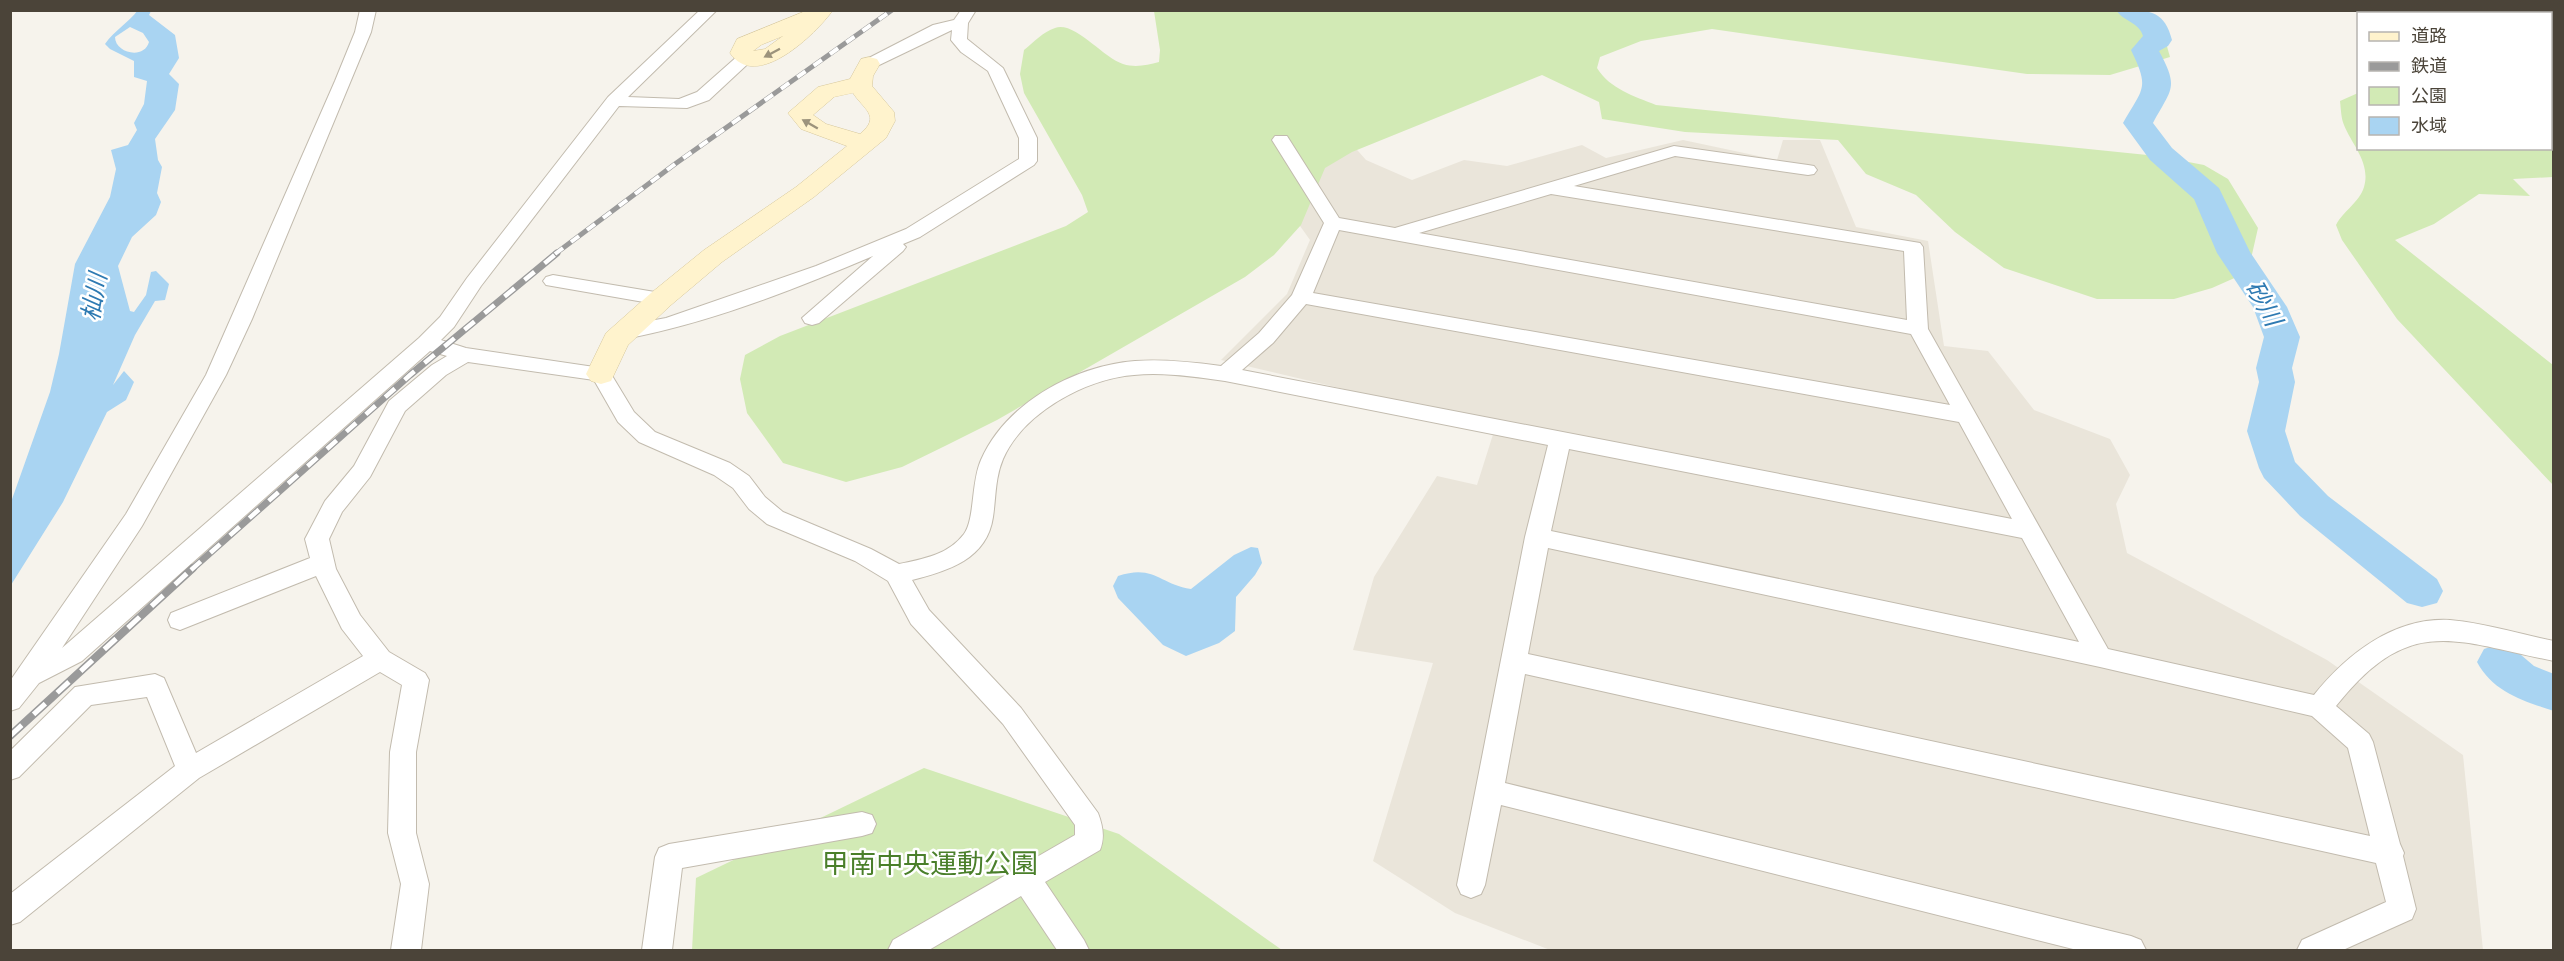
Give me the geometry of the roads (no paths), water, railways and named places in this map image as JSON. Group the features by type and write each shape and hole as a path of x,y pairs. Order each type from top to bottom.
{"street":[{"path":"10,700 30,676 134,520 216,375 347,71 363,32 368,10"},
{"path":"30,676 73,654 426,344 447,322 474,282 614,101 710,10"},
{"path":"614,101 681,104 703,96 746,57 765,58 777,53 785,34 819,13"},
{"path":"865,143 810,126 802,120 800,113 826,92 864,74 939,28 964,17"},
{"path":"812,318 913,233 1028,160 1028,138 995,68 967,49 959,40 964,17"},
{"path":"601,374 616,340 661,299 713,256 805,192 877,133 883,124 883,112 861,90 864,74"},
{"path":"1281,140 1333,223 1918,329"},
{"path":"1398,234 1674,151 1808,170"},
{"path":"1550,188 1913,247 1918,329 2100,657"},
{"path":"1225,374 1266,338 1301,297 1333,223"},
{"path":"624,332 669,324 823,270 913,233"},
{"path":"553,281 661,299"},
{"path":"1301,297 1967,416"},
{"path":"426,344 465,355 601,374"},
{"path":"406,951 416,884 402,833 403,752 416,680 380,660 351,622 323,563 316,540 333,507 362,471 397,405 439,370 465,355"},
{"path":"897,574 936,564 963,551 981,529 983,483 992,458 1005,433 1032,409 1073,384 1103,372 1137,367 1174,367 1225,374 2030,531"},
{"path":"601,374 626,417 647,437 722,469 741,482 757,503 775,518 863,555 897,574 920,617 1012,716 1088,822 1090,841 903,951"},
{"path":"1471,885 1491,791 1537,537 1560,438"},
{"path":"1537,537 2100,657 2319,707 2360,742 2402,909 2312,951"},
{"path":"180,620 323,563"},
{"path":"2319,707 2343,678 2383,646 2413,634 2435,630 2457,632 2553,651"},
{"path":"10,912 190,770 380,660"},
{"path":"1514,661 2390,854"},
{"path":"10,769 84,695 155,685 190,770"},
{"path":"1491,791 2130,951"},
{"path":"657,951 669,857 862,824"},
{"path":"1026,879 1074,951"}],"water":[{"name":"杣川","path":"138,10 151,11 149,15 175,35 179,58 169,74 179,84 175,110 155,139 158,160 162,167 157,193 161,202 156,215 132,237 118,266 130,311 134,312 146,295 151,272 156,271 169,284 165,300 155,301 135,335 113,385 124,371 134,382 126,400 107,412 63,502 11,585 11,502 50,392 75,264 110,197 116,169 111,150 128,145 137,130 134,123 144,104 147,81 134,77 134,61 105,44","holes":["130,27 143,33 149,42 142,51 130,52 116,43 115,37"]},
{"path":"1251,547 1258,548 1262,563 1236,597 1235,631 1219,643 1186,656 1163,645 1118,598 1113,586 1118,576 1140,572 1191,589 1234,555"}],"waterway":[{"name":"砂川","path":"2129,10 2152,25 2158,40 2151,43 2145,50 2155,70 2158,87 2138,123 2161,154 2208,195 2234,253 2270,307 2282,337 2274,368 2277,382 2266,431 2278,468 2314,506 2422,591"},
{"name":"砂川","path":"2499,662 2518,679 2554,693"}],"railway":[{"path":"555,254 675,164 892,10"},
{"path":"191,570 410,375 557,253"},
{"path":"10,736 193,568"}],"park label":[{"name":"甲南中央運動公園","path":"930,863"}]}
